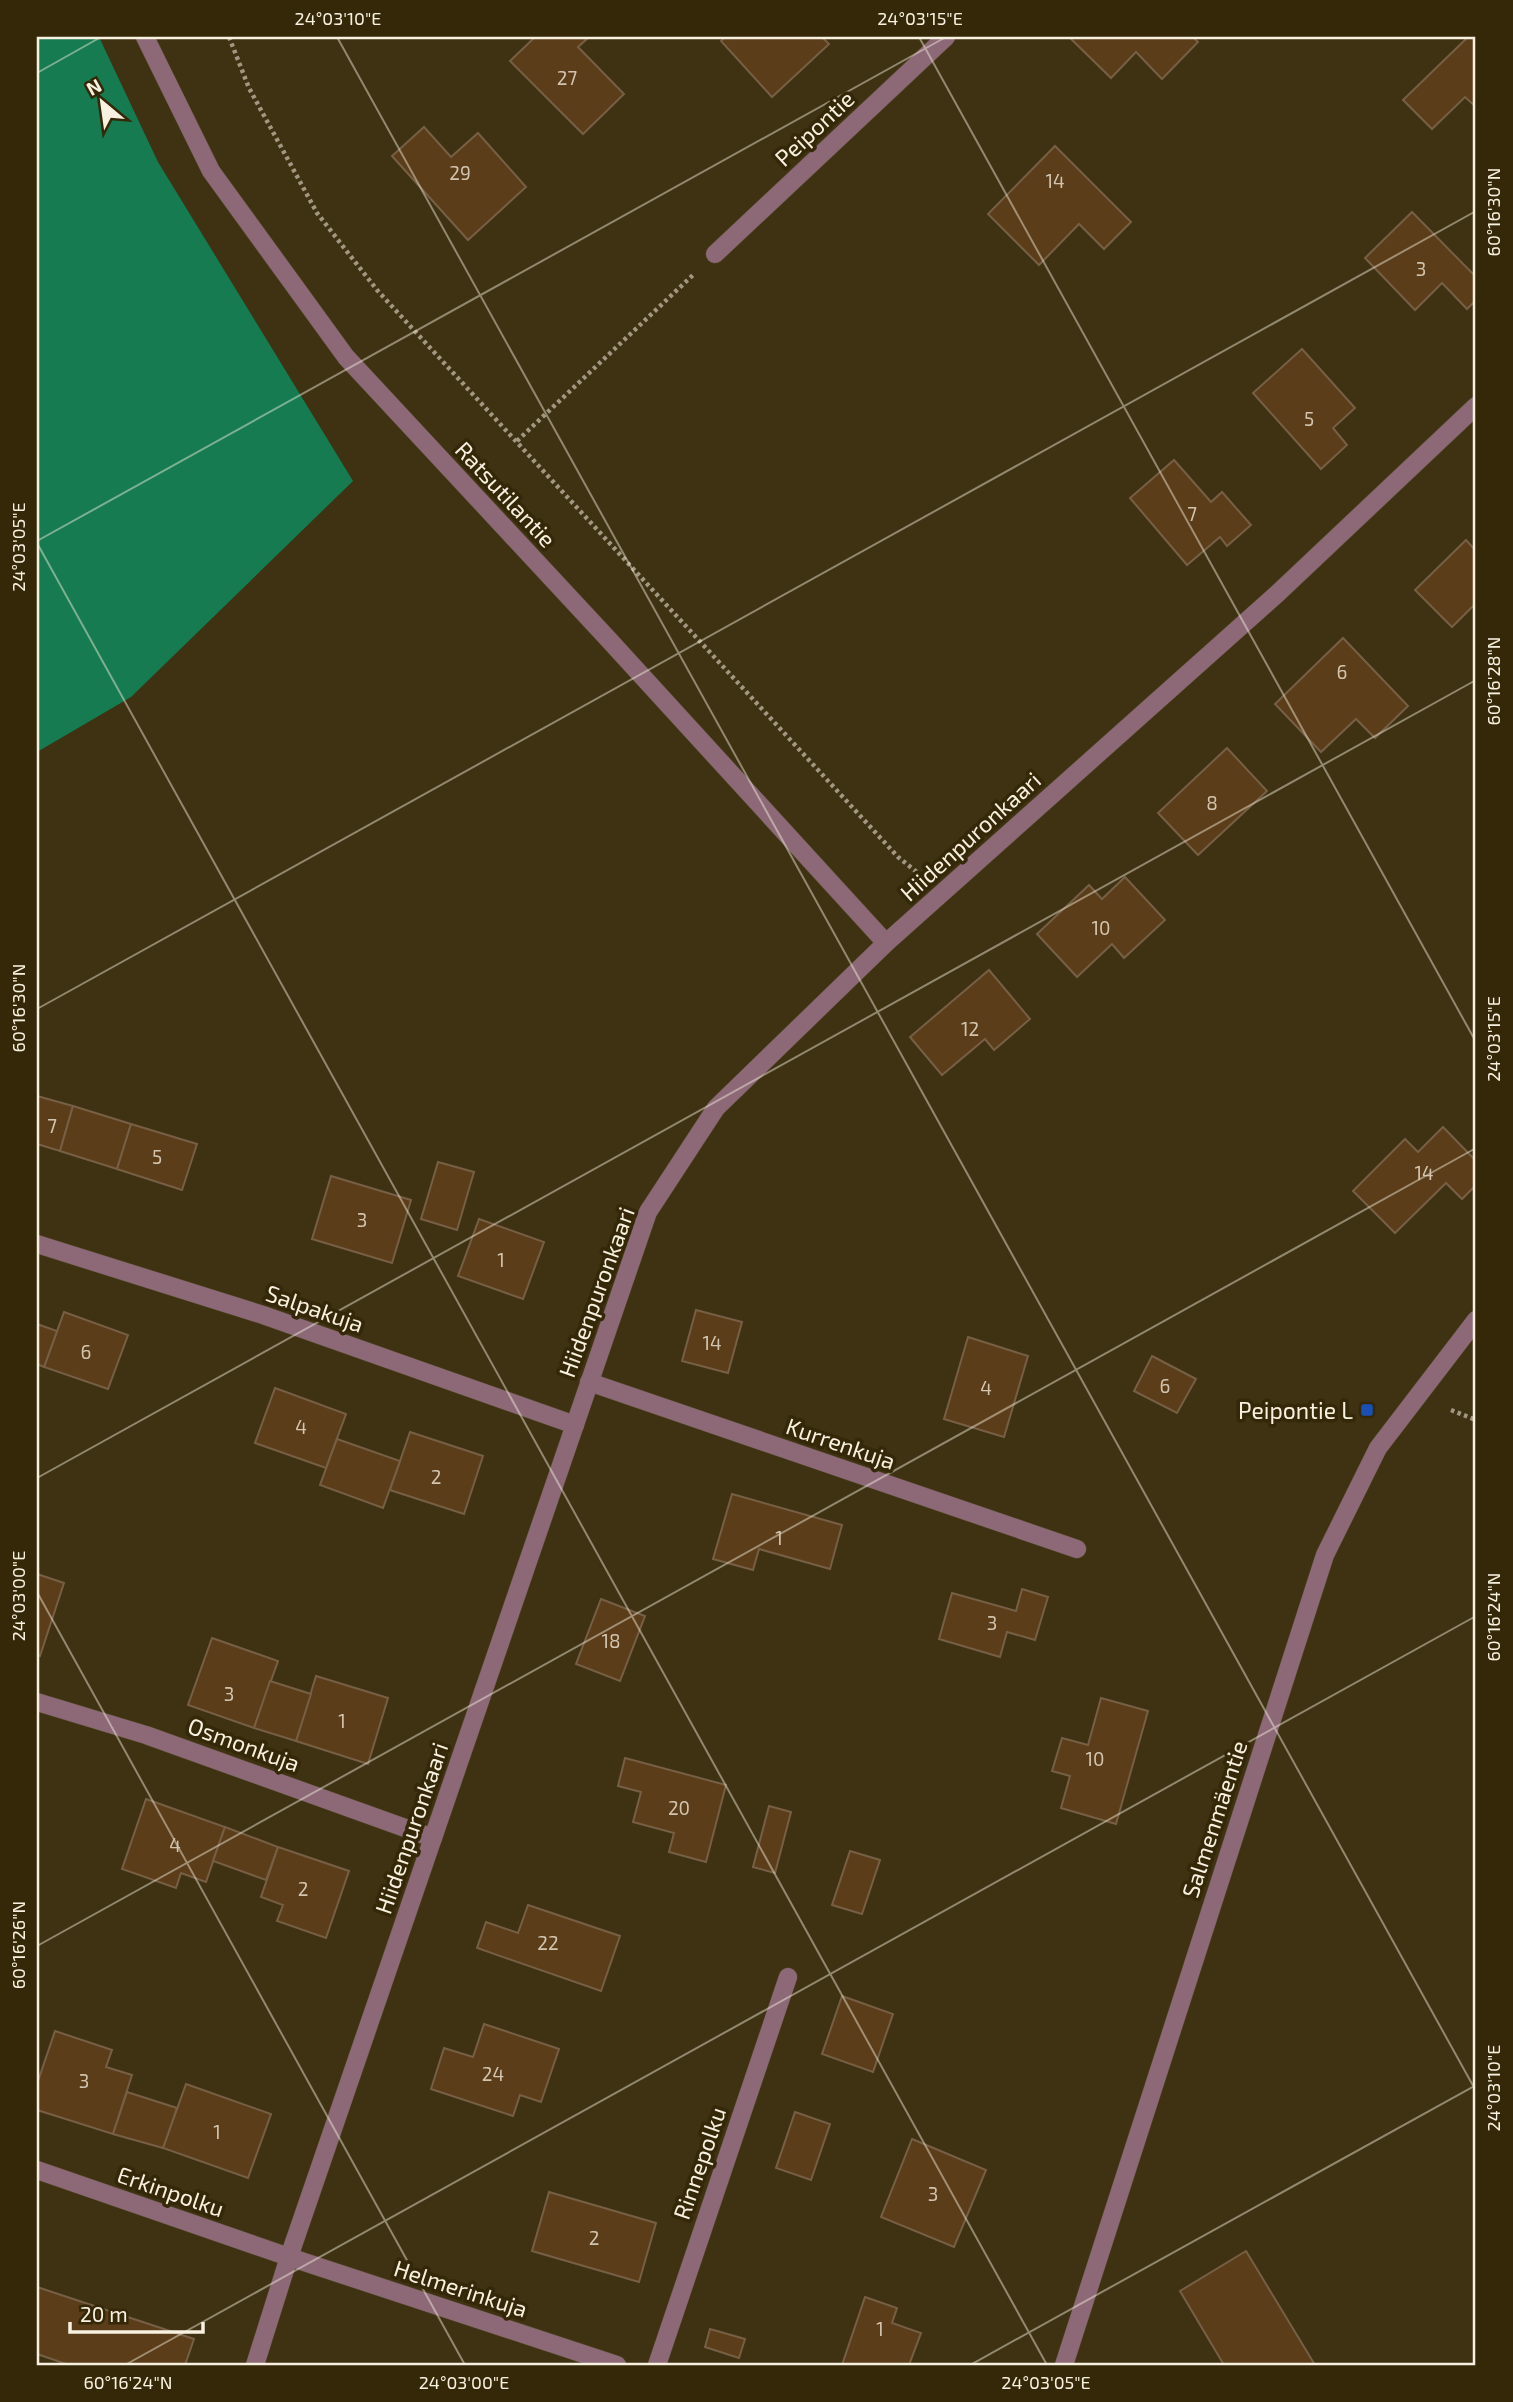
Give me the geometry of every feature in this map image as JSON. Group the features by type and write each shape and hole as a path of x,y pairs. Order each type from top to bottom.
{"street":[{"name":"Ratsutilantie","path":"145,37 211,171 346,358 886,943"},
{"name":"Peipontie","path":"715,254 946,37"},
{"name":"Hiidenpuronkaari","path":"255,2365 289,2257 648,1212 716,1108 886,943 1278,593 1476,406"},
{"name":"Salpakuja","path":"37,1244 263,1315 575,1425"},
{"name":"Salmenmäentie","path":"1064,2365 1325,1555 1378,1448 1476,1320"},
{"name":"Kurrenkuja","path":"589,1382 1077,1549"},
{"name":"Osmonkuja","path":"37,1702 146,1735 433,1838"},
{"name":"Rinnepolku","path":"657,2365 788,1977"},
{"name":"Erkinpolku","path":"37,2170 289,2257"},
{"name":"Helmerinkuja","path":"289,2257 618,2365"}],"path":[{"path":"229,37 249,88 317,213 377,289 898,857 943,893"},
{"path":"517,441 715,254"},
{"path":"1451,1410 1476,1420"}],"green space":[{"path":"37,37 99,37 158,162 353,481 131,697 37,752"}],"building":[{"path":"535,37 589,37 578,47 624,94 583,134 510,61"},
{"path":"725,37 822,37 829,44 772,97 721,41"},
{"path":"1069,37 1193,37 1198,42 1162,79 1136,52 1111,78"},
{"path":"1468,37 1476,37 1476,107 1465,97 1432,129 1403,100"},
{"path":"424,127 451,157 478,133 526,187 468,240 392,156"},
{"path":"1055,146 1131,222 1104,249 1079,224 1039,265 988,214"},
{"path":"1412,212 1476,277 1476,300 1467,309 1442,283 1415,310 1365,258"},
{"path":"1302,349 1355,408 1333,428 1347,445 1321,469 1253,393"},
{"path":"1174,460 1211,502 1222,492 1251,525 1227,546 1220,537 1187,565 1130,498"},
{"path":"1466,540 1476,551 1476,603 1452,627 1415,590"},
{"path":"1343,638 1408,706 1375,738 1356,719 1321,752 1275,704"},
{"path":"1227,748 1267,791 1198,855 1158,813"},
{"path":"1125,877 1165,920 1124,958 1112,944 1077,977 1037,934 1089,885 1102,899"},
{"path":"989,970 1030,1019 994,1050 985,1039 942,1075 910,1037"},
{"path":"37,1096 73,1106 60,1151 37,1144"},
{"path":"73,1106 131,1124 117,1169 60,1151"},
{"path":"131,1124 197,1144 182,1190 117,1169"},
{"path":"1443,1127 1476,1161 1476,1185 1462,1199 1446,1183 1395,1233 1353,1191 1405,1139 1418,1152"},
{"path":"438,1162 474,1172 457,1230 421,1219"},
{"path":"331,1176 411,1200 392,1263 312,1239"},
{"path":"479,1219 544,1242 523,1299 458,1276"},
{"path":"696,1310 742,1322 728,1373 682,1361"},
{"path":"64,1312 128,1335 108,1389 44,1367"},
{"path":"37,1324 57,1331 44,1367 37,1364"},
{"path":"968,1337 1028,1356 1004,1437 944,1419"},
{"path":"1152,1356 1196,1379 1177,1413 1134,1391"},
{"path":"275,1388 346,1414 326,1468 255,1443"},
{"path":"410,1432 483,1456 464,1514 390,1490"},
{"path":"337,1439 400,1461 383,1508 320,1485"},
{"path":"732,1494 842,1525 830,1569 759,1549 753,1570 713,1559"},
{"path":"37,1574 64,1583 40,1656 37,1654"},
{"path":"1022,1589 1048,1597 1035,1640 1007,1632 1000,1657 939,1639 952,1593 1016,1611"},
{"path":"601,1599 645,1616 620,1681 576,1664"},
{"path":"212,1638 278,1661 254,1728 188,1705"},
{"path":"316,1676 388,1698 368,1764 296,1741"},
{"path":"270,1681 311,1694 296,1741 254,1728"},
{"path":"1101,1698 1148,1711 1116,1824 1061,1808 1070,1776 1052,1771 1062,1738 1088,1745"},
{"path":"625,1758 726,1785 706,1862 669,1852 674,1833 633,1822 641,1792 618,1786"},
{"path":"146,1799 225,1827 206,1882 181,1873 176,1888 122,1869"},
{"path":"769,1806 791,1812 775,1873 753,1867"},
{"path":"225,1827 278,1847 266,1880 213,1861"},
{"path":"278,1847 349,1871 326,1938 277,1921 283,1905 261,1897"},
{"path":"850,1851 880,1860 862,1914 832,1905"},
{"path":"528,1905 620,1936 601,1991 477,1948 486,1922 518,1933"},
{"path":"842,1996 893,2014 873,2072 822,2054"},
{"path":"484,2024 559,2049 541,2102 520,2095 513,2116 431,2089 444,2048 473,2057"},
{"path":"55,2031 112,2050 106,2067 132,2075 113,2134 37,2110 37,2084"},
{"path":"186,2084 271,2114 248,2178 163,2148"},
{"path":"127,2092 177,2108 163,2148 113,2134"},
{"path":"795,2112 830,2124 811,2180 776,2168"},
{"path":"912,2139 986,2170 954,2247 881,2217"},
{"path":"549,2192 656,2223 639,2282 532,2251"},
{"path":"1246,2251 1315,2365 1224,2365 1180,2291"},
{"path":"37,2287 194,2339 185,2365 69,2365 37,2354"},
{"path":"865,2297 897,2308 892,2323 921,2333 909,2365 842,2365"},
{"path":"710,2329 745,2339 739,2358 705,2347"}],"place":[{"name":"Peipontie L","path":"1367,1410"}]}
